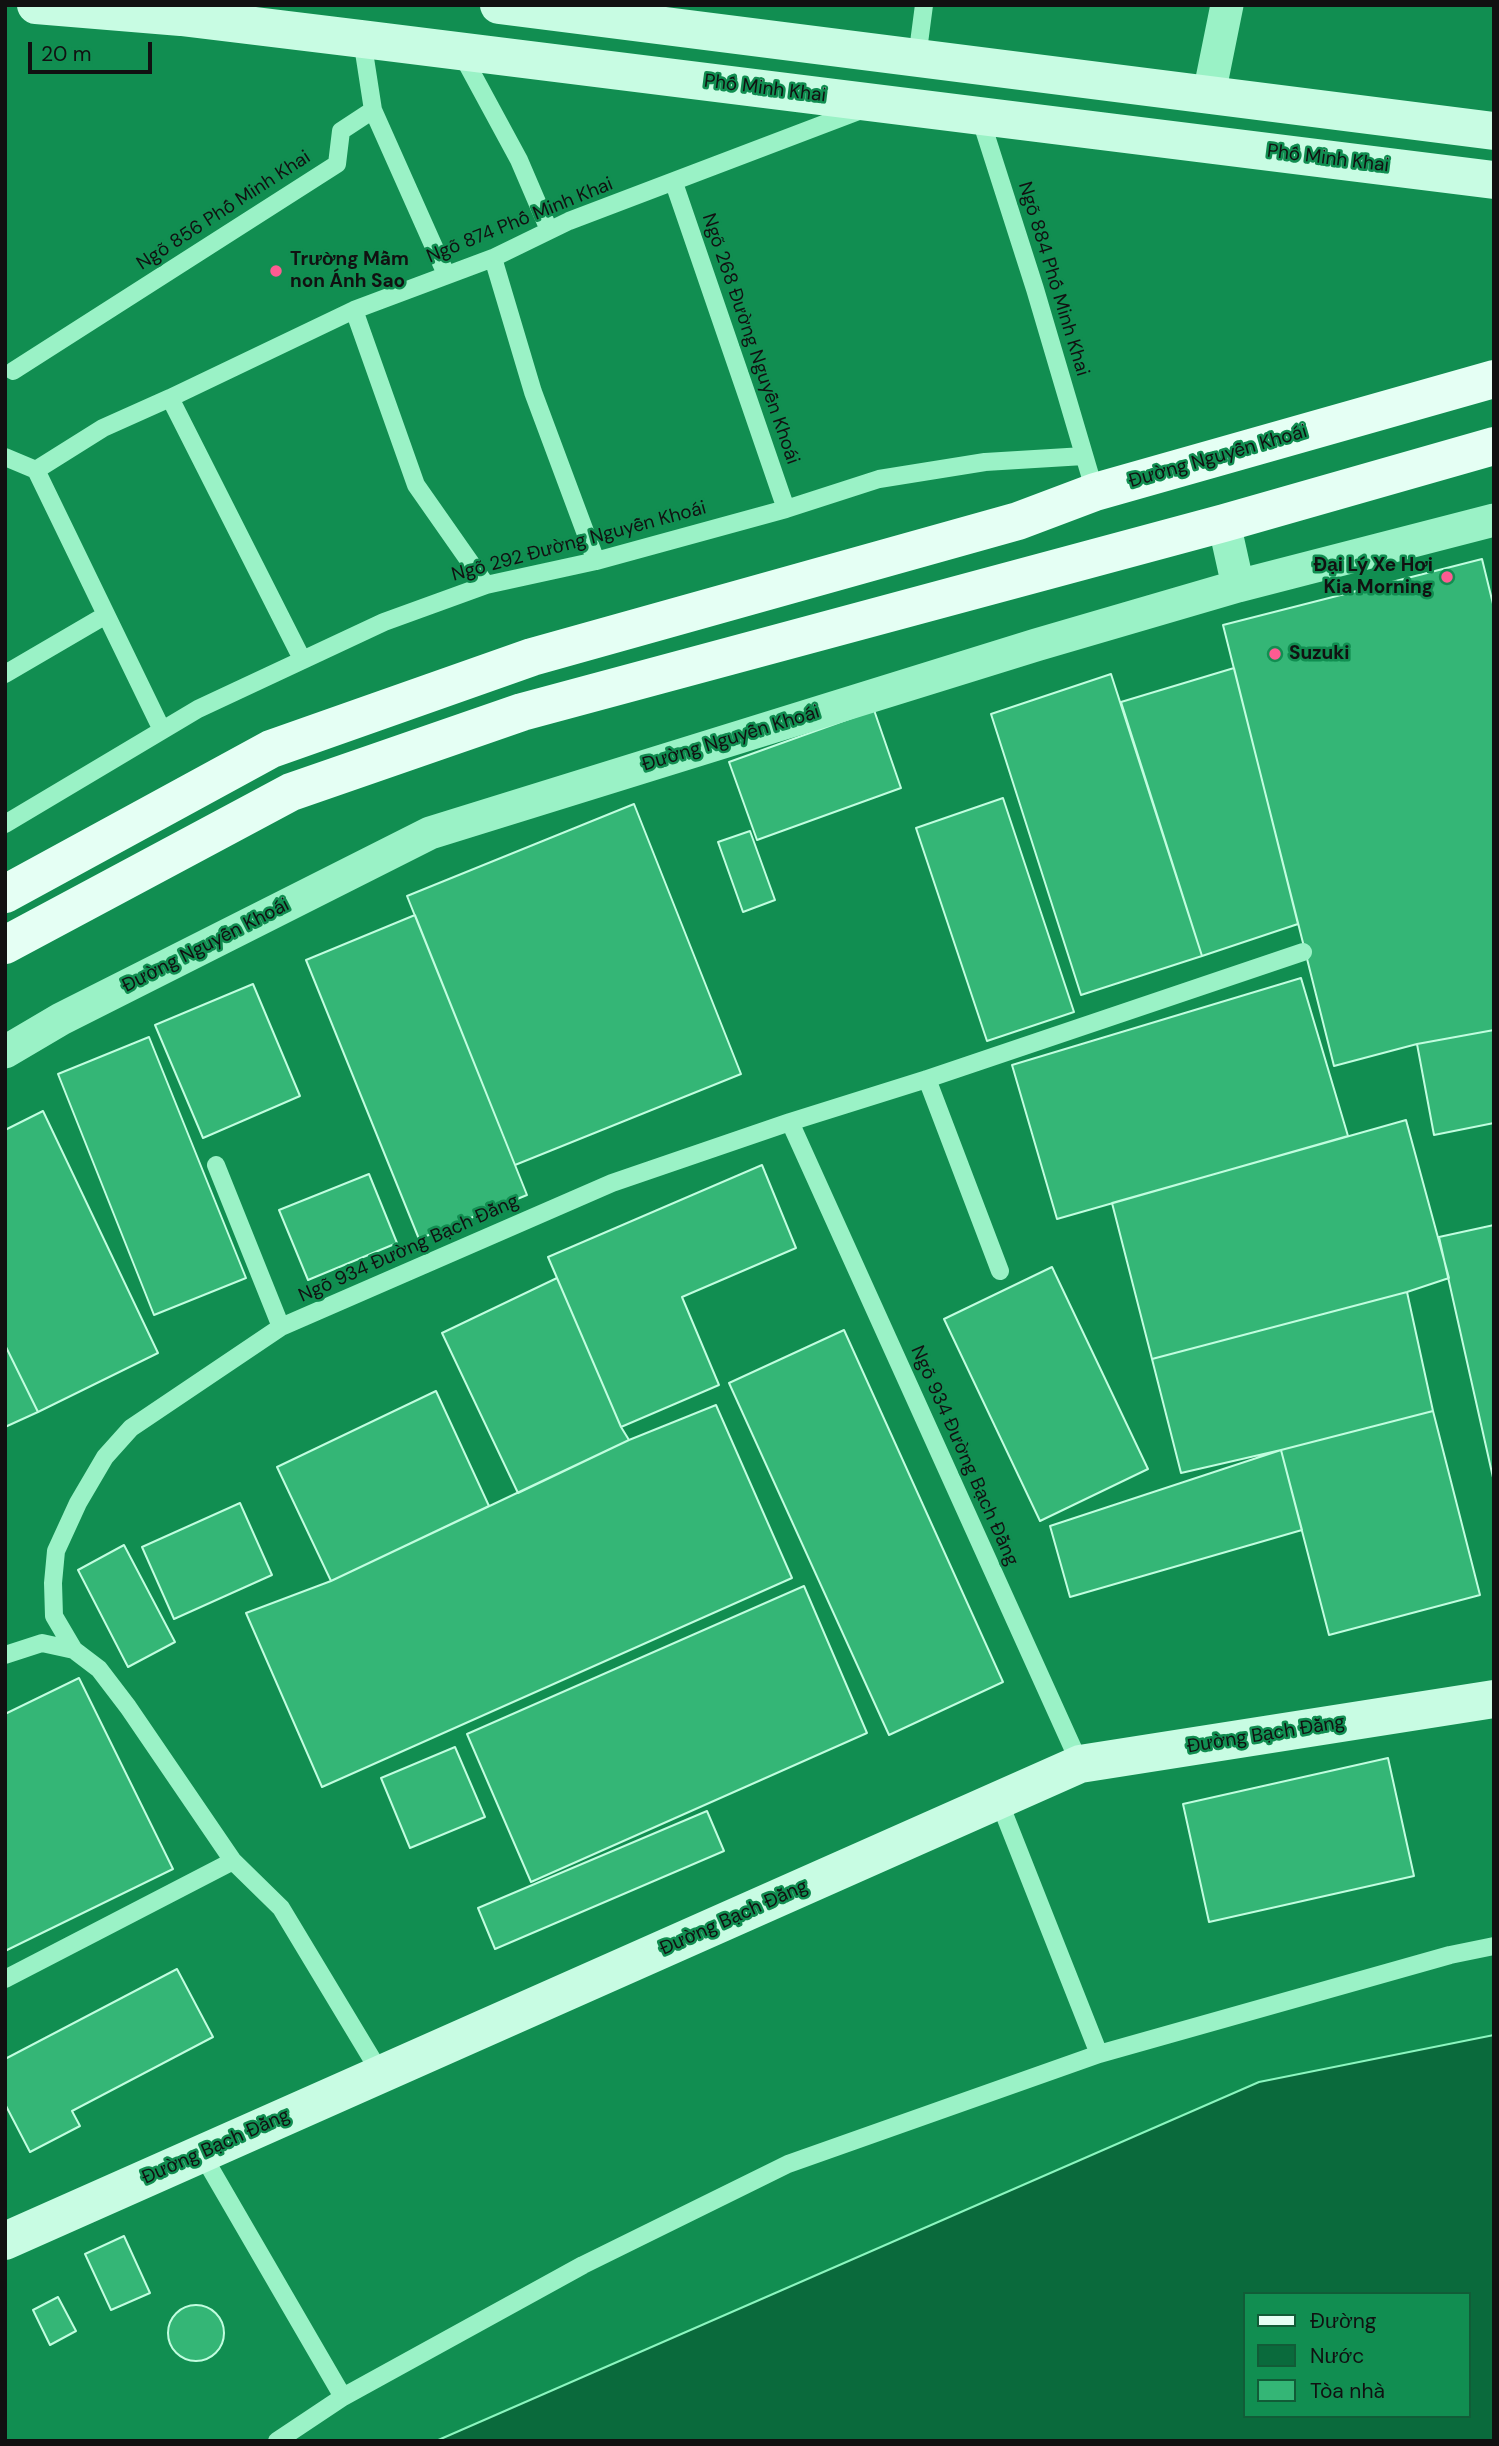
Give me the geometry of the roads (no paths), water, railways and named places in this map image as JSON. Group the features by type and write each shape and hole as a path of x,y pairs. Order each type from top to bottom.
{"main road":[{"path":"499,5 558,9 917,58 1494,131"},
{"name":"Phố Minh Khai","path":"47,6 181,17 362,38 1494,180"},
{"name":"Đường Nguyễn Khoái","path":"5,894 271,749 532,657 1018,521 1095,492 1494,379"},
{"path":"5,946 291,792 522,712 1224,523 1494,446"},
{"name":"Đường Bạch Đằng","path":"5,2241 1080,1764 1494,1699"}],"street":[{"path":"1209,94 1227,5"},
{"name":"Đường Nguyễn Khoái","path":"5,1052 61,1019 430,833 1036,645 1238,586 1494,520"},
{"path":"1224,523 1238,586"}],"lane":[{"path":"917,58 924,5"},
{"path":"362,38 373,110 446,274"},
{"path":"463,51 467,64 519,160 549,230"},
{"name":"Ngõ 874 Phố Minh Khai","path":"36,470 103,428 354,310 492,258 549,230 877,103"},
{"name":"Ngõ 856 Phố Minh Khai","path":"13,371 337,164 341,131 373,110"},
{"name":"Ngõ 884 Phố Minh Khai","path":"979,114 1035,289 1095,492"},
{"name":"Ngõ 268 Đường Nguyễn Khoái","path":"674,183 786,509"},
{"path":"492,258 533,392 596,561"},
{"path":"354,310 416,485 486,585"},
{"path":"170,398 302,659"},
{"name":"Ngõ 292 Đường Nguyễn Khoái","path":"5,824 198,709 384,622 486,585 596,561 786,509 879,479 985,462 1084,456"},
{"path":"5,457 36,470 162,730"},
{"path":"5,674 106,615"},
{"path":"790,1122 927,1079 1303,952"},
{"path":"927,1079 1000,1271"},
{"name":"Ngõ 934 Đường Bạch Đằng","path":"381,2074 281,1908 233,1861 121,1698 99,1669 74,1650 54,1616 56,1550 78,1503 105,1457 131,1428 281,1327 612,1184 790,1122 1080,1764"},
{"path":"216,1164 281,1327"},
{"path":"5,1655 42,1643 74,1650"},
{"path":"999,1801 1099,2054"},
{"path":"5,1979 233,1861"},
{"path":"277,2441 344,2397 583,2265 789,2164 1099,2054 1450,1955 1494,1946"},
{"path":"202,2154 344,2397"}],"water":[{"path":"1494,2035 1494,2441 436,2441 1259,2082"}],"place":[{"name":"Trường Mầm non Ánh Sao","path":"276,271"},
{"name":"Đại Lý Xe Hơi Kia Morning","path":"1447,577"},
{"name":"Suzuki","path":"1275,654"}]}
